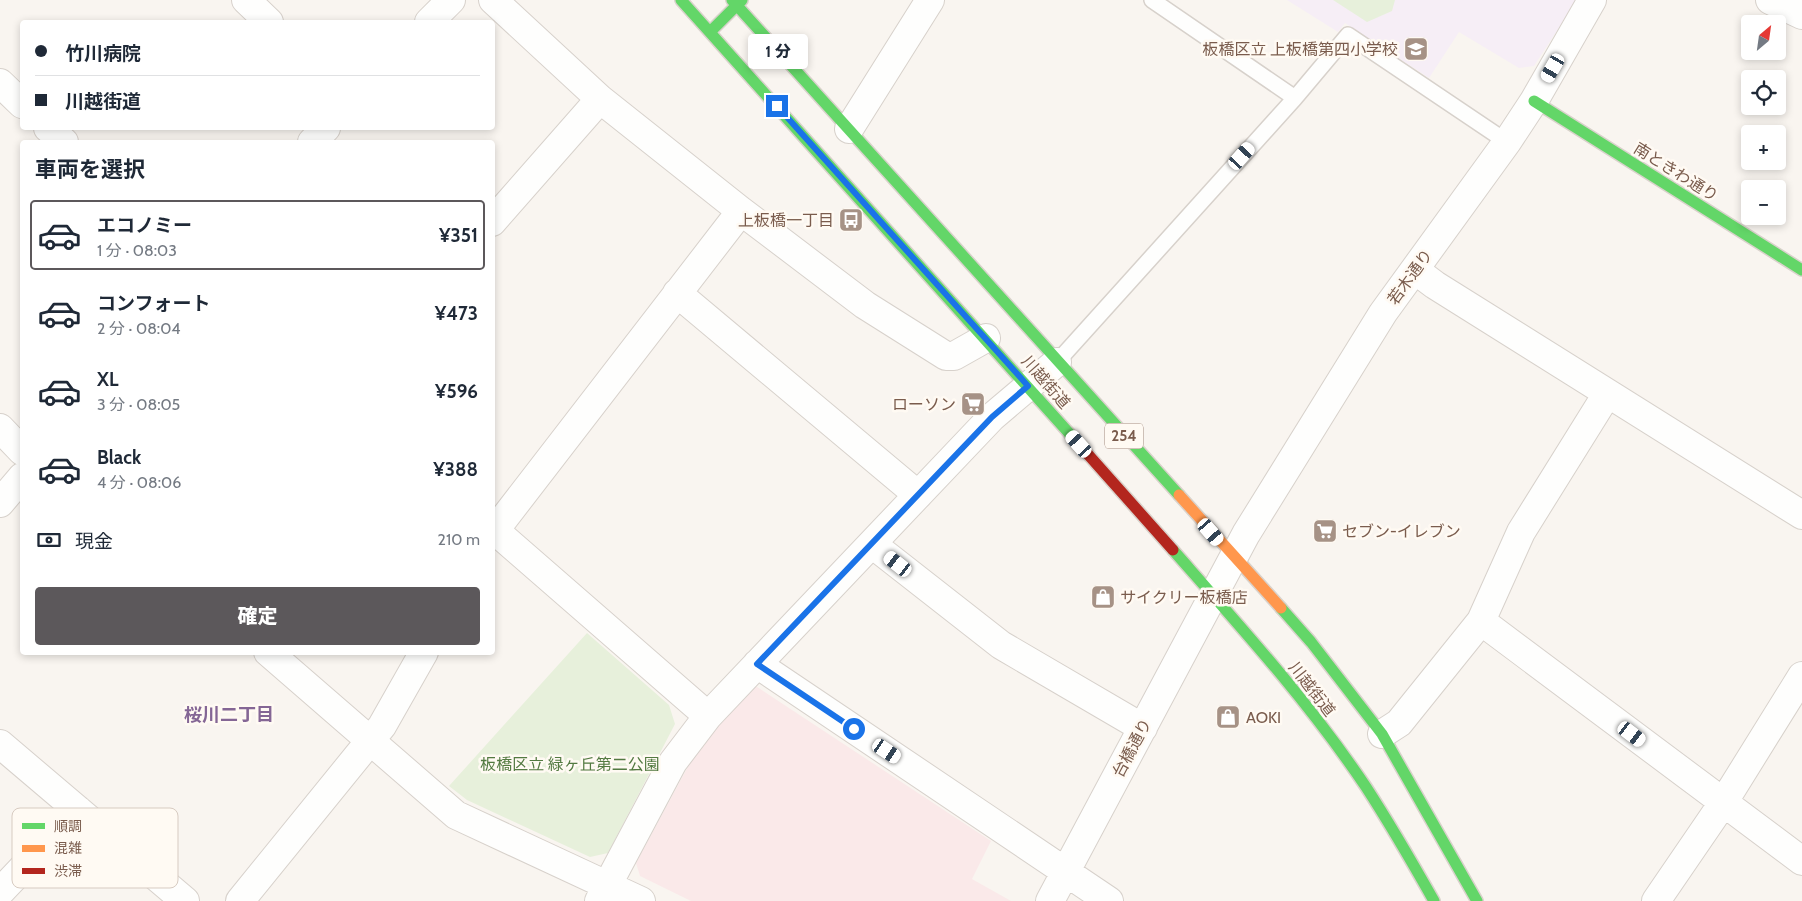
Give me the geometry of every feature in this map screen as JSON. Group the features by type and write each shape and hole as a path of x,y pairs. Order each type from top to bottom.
{"main road":[{"name":"川越街道","path":"681,0 986,338 1286,680 1356,771 1434,901"},
{"name":"川越街道","path":"737,2 1057,362 1311,642 1382,734 1477,901"},
{"path":"710,32 737,2"},
{"name":"南ときわ通り","path":"1534,101 1802,270"}],"street":[{"path":"246,0 267,20"},
{"path":"431,20 451,0"},
{"path":"493,0 600,99 741,211 865,305 946,356 954,356 986,338"},
{"path":"849,129 930,0"},
{"name":"若木通り","path":"1212,594 1383,313 1507,142 1534,101 1592,0"},
{"path":"1770,0 1802,15"},
{"path":"0,83 20,102"},
{"path":"495,219 600,99"},
{"path":"50,130 62,140"},
{"path":"314,140 324,130"},
{"path":"495,528 741,211"},
{"path":"1415,270 1435,285 1607,394 1802,515"},
{"path":"677,293 918,495"},
{"path":"603,893 673,762 708,716 992,417 1057,362"},
{"path":"1382,734 1399,723 1481,621 1521,532 1607,394"},
{"path":"0,428 20,450"},
{"path":"0,503 20,480"},
{"path":"495,533 708,716"},
{"path":"872,544 1001,645 1143,728"},
{"name":"台橋通り","path":"1050,901 1143,728 1212,594"},
{"path":"1481,621 1802,861"},
{"path":"271,655 456,815 603,893 641,901"},
{"path":"240,901 382,726 422,655"},
{"path":"757,664 1109,901"},
{"path":"1656,901 1724,803 1802,676"},
{"path":"0,744 76,808"},
{"path":"0,892 12,879"},
{"path":"171,888 186,901"}],"lane":[{"path":"1152,0 1295,98"},
{"path":"1057,362 1295,98 1348,35 1507,142"}],"shaded area":[{"name":"板橋区立 上板橋第四小学校","path":"1287,0 1577,0 1534,66 1519,68 1459,32 1429,78 1345,23 1338,32"},
{"path":"751,683 991,841 972,879 1011,901 691,901 640,876 636,863 691,761"}],"green space":[{"path":"1333,0 1395,0 1392,11 1367,22"},
{"name":"板橋区立 緑ヶ丘第二公園","path":"587,633 669,705 675,724 608,853 590,857 467,800 449,786"}],"traffic: fast":[{"path":"681,0 1077,442"},
{"path":"732,0 1179,495"},
{"path":"710,32 742,0"},
{"path":"1534,101 1802,270"},
{"path":"1173,550 1273,665 1321,725 1384,815 1434,901"},
{"path":"1281,608 1311,642 1382,734 1477,901"}],"traffic: slow":[{"path":"1179,495 1281,608"}],"traffic: jam":[{"path":"1077,442 1173,550"}],"place":[{"name":"板橋区立 上板橋第四小学校","path":"1416,49"},
{"name":"上板橋一丁目","path":"851,220"},
{"name":"ローソン","path":"973,404"},
{"name":"セブン-イレブン","path":"1325,531"},
{"name":"サイクリー板橋店","path":"1103,597"},
{"name":"AOKI","path":"1228,717"}],"district":[{"name":"桜川二丁目","path":"229,715"}],"route":[{"path":"777,106 1028,386 1007,402 992,417 757,664 854,729"}]}
